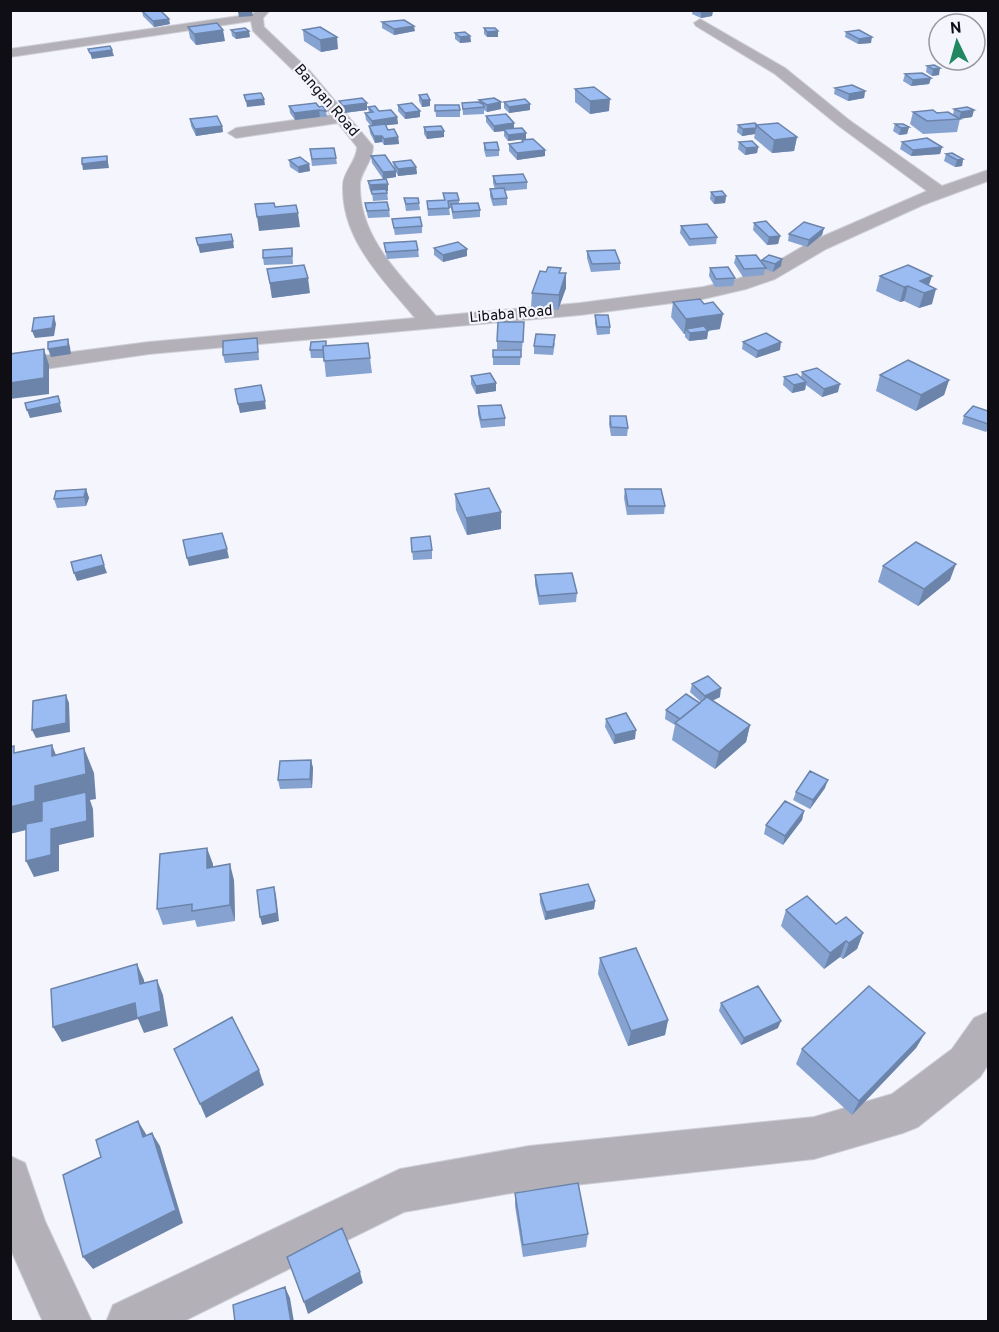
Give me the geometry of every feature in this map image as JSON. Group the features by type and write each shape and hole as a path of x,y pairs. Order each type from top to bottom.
{"street":[{"path":"10,52 261,14"},
{"name":"Bangan Road","path":"261,14 258,28 304,73 365,146 365,157 351,183 356,217 371,253 430,322"},
{"path":"700,23 780,71 844,123 939,192"},
{"path":"236,133 342,118"},
{"name":"Libaba Road","path":"10,367 149,348 580,309 703,293 739,285 768,275 819,245 939,192 988,175"},
{"path":"130,1322 400,1191 529,1168 814,1138 903,1112 966,1063 988,1031"},
{"path":"10,1178 24,1227 68,1322"}],"building":[{"path":"160,10 169,19 153,21 142,11"},
{"path":"404,20 414,26 394,29 382,22"},
{"path":"217,23 223,30 194,34 188,27"},
{"path":"320,27 337,37 320,40 303,30"},
{"path":"245,28 249,31 235,33 231,30"},
{"path":"484,28 495,28 498,31 487,32"},
{"path":"859,30 872,37 859,39 846,32"},
{"path":"465,32 470,36 460,37 455,33"},
{"path":"110,46 112,50 90,53 88,49"},
{"path":"922,73 931,78 913,80 905,74"},
{"path":"852,85 865,91 849,94 835,88"},
{"path":"594,87 610,99 590,101 575,89"},
{"path":"261,93 264,99 246,101 244,95"},
{"path":"427,94 430,100 422,100 419,95"},
{"path":"362,98 367,103 343,106 339,101"},
{"path":"494,98 501,102 487,105 479,100"},
{"path":"525,99 530,104 509,107 504,102"},
{"path":"478,102 484,107 463,109 462,103"},
{"path":"316,103 319,107 323,106 326,111 294,113 289,106"},
{"path":"412,103 420,111 405,113 398,105"},
{"path":"435,105 459,105 460,110 435,111"},
{"path":"375,106 379,111 391,110 397,117 372,121 365,113 373,112 368,107"},
{"path":"967,107 974,110 961,112 954,109"},
{"path":"933,110 937,113 948,112 960,119 927,121 913,112"},
{"path":"506,114 514,123 494,126 486,116"},
{"path":"217,116 222,126 195,129 190,119"},
{"path":"755,123 756,128 743,129 738,125"},
{"path":"778,123 797,137 774,140 756,125"},
{"path":"385,124 388,130 394,129 398,137 384,139 382,136 374,136 369,126"},
{"path":"895,124 903,124 909,127 901,128"},
{"path":"441,126 444,131 426,132 424,127"},
{"path":"522,128 526,133 508,135 504,129"},
{"path":"927,138 942,147 913,150 902,142"},
{"path":"533,139 545,150 517,153 509,144 523,142 522,140"},
{"path":"752,141 758,147 746,148 739,142"},
{"path":"497,142 499,150 486,150 484,143"},
{"path":"334,148 336,158 312,159 310,149"},
{"path":"952,153 963,159 957,160 946,154"},
{"path":"385,155 396,171 383,172 371,156"},
{"path":"107,156 107,161 82,164 82,158"},
{"path":"300,157 309,164 298,167 289,160"},
{"path":"411,160 416,167 398,169 393,162"},
{"path":"523,174 527,182 496,184 493,176"},
{"path":"386,179 388,184 370,185 368,181"},
{"path":"504,188 507,198 493,199 490,189"},
{"path":"386,189 387,193 372,194 371,190"},
{"path":"722,191 726,196 715,197 711,192"},
{"path":"443,193 457,193 459,200 448,201 449,208 428,209 427,201 445,200"},
{"path":"404,198 418,198 419,203 406,204"},
{"path":"387,202 389,210 367,211 365,203"},
{"path":"274,203 275,207 296,205 298,213 257,217 255,204"},
{"path":"478,203 480,210 453,212 451,204"},
{"path":"420,217 422,226 394,228 392,219"},
{"path":"766,221 780,236 769,237 754,223"},
{"path":"804,222 824,228 809,240 789,234"},
{"path":"707,224 717,237 690,239 681,226"},
{"path":"231,234 233,241 198,245 196,238"},
{"path":"416,241 418,250 386,252 384,243"},
{"path":"458,242 467,249 443,255 434,248"},
{"path":"292,248 292,256 263,258 263,250"},
{"path":"615,250 620,263 592,264 587,251"},
{"path":"756,255 766,268 744,269 736,256"},
{"path":"769,255 782,259 775,264 762,260"},
{"path":"304,265 308,278 270,283 267,269"},
{"path":"908,265 932,276 920,281 936,289 924,293 880,276"},
{"path":"548,267 561,268 559,273 566,273 559,295 532,293 540,271 546,272"},
{"path":"728,267 735,278 716,279 710,268"},
{"path":"700,299 704,304 713,302 723,314 686,319 673,302"},
{"path":"595,315 608,315 610,327 597,327"},
{"path":"54,316 52,328 32,331 34,318"},
{"path":"498,322 524,322 523,342 497,341"},
{"path":"704,326 708,331 690,333 686,329"},
{"path":"766,333 781,342 758,351 743,342"},
{"path":"536,334 555,335 553,347 534,346"},
{"path":"257,338 258,352 223,355 223,341"},
{"path":"68,339 68,346 48,349 48,342"},
{"path":"326,341 323,350 310,350 311,342"},
{"path":"368,343 370,358 324,361 323,346"},
{"path":"44,349 44,378 10,383 10,354"},
{"path":"493,350 521,350 521,357 493,357"},
{"path":"908,360 949,380 921,395 880,375"},
{"path":"817,368 840,384 824,389 802,372"},
{"path":"490,373 496,383 476,386 471,376"},
{"path":"797,374 806,382 794,385 784,377"},
{"path":"261,385 265,401 238,404 235,389"},
{"path":"58,396 60,403 27,410 25,403"},
{"path":"501,405 505,418 481,420 478,406"},
{"path":"973,406 988,411 988,424 964,416"},
{"path":"610,416 626,416 628,428 611,427"},
{"path":"489,488 501,512 466,518 455,494"},
{"path":"86,489 84,497 54,499 56,491"},
{"path":"625,489 661,489 665,506 628,506"},
{"path":"222,533 227,549 187,558 183,540"},
{"path":"430,536 432,550 412,552 411,538"},
{"path":"916,542 956,564 924,589 883,566"},
{"path":"101,555 104,565 74,573 71,562"},
{"path":"572,573 577,593 539,596 535,575"},
{"path":"708,676 721,688 705,696 692,684"},
{"path":"686,694 700,703 680,719 666,710"},
{"path":"66,695 66,723 32,730 33,701"},
{"path":"707,697 750,725 719,752 675,723"},
{"path":"626,713 636,730 615,735 606,719"},
{"path":"52,745 52,756 84,748 86,774 35,786 35,801 10,807 10,747 14,746 14,753"},
{"path":"311,760 310,779 278,780 280,761"},
{"path":"810,771 828,780 813,800 796,792"},
{"path":"86,792 87,821 51,829 51,855 26,861 26,824 42,821 42,802"},
{"path":"785,801 804,811 785,836 766,825"},
{"path":"207,848 207,868 230,864 230,905 192,911 192,904 157,909 160,854"},
{"path":"588,884 595,901 546,912 540,894"},
{"path":"274,887 277,913 260,917 257,890"},
{"path":"807,896 836,924 846,917 863,933 849,943 846,941 830,953 786,910"},
{"path":"636,948 668,1020 631,1031 600,958"},
{"path":"137,964 140,984 157,980 161,1011 137,1018 135,1003 53,1027 51,989"},
{"path":"758,986 781,1021 744,1038 721,1003"},
{"path":"869,986 925,1033 859,1101 802,1049"},
{"path":"232,1017 259,1070 200,1104 174,1049"},
{"path":"138,1121 143,1137 152,1133 176,1210 83,1257 63,1175 101,1157 96,1140"},
{"path":"578,1183 588,1234 523,1245 515,1193"},
{"path":"342,1228 360,1272 304,1302 287,1257"},
{"path":"285,1287 291,1322 235,1322 233,1305"}]}
